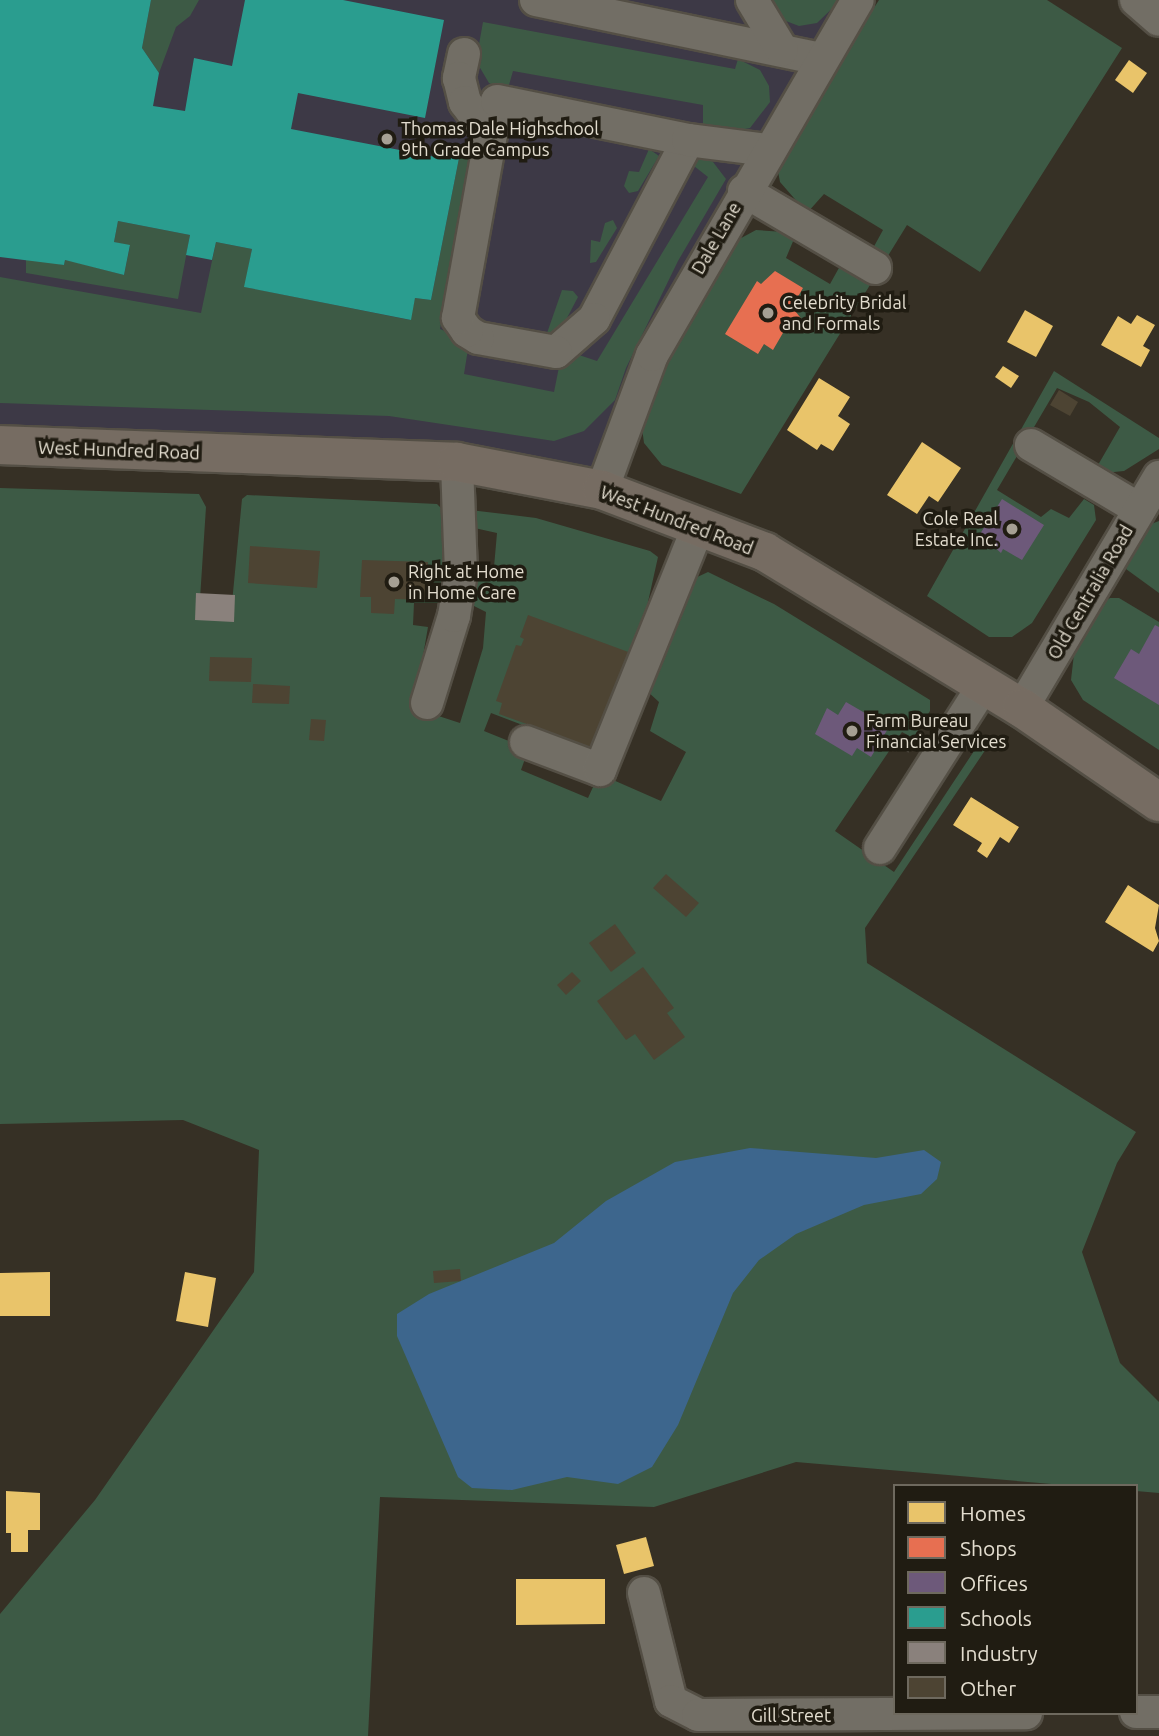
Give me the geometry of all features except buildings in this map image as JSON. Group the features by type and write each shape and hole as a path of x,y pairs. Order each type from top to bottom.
{"main road":[{"name":"West Hundred Road","path":"0,445 457,462 602,490 765,552 1022,708 1159,802"}],"street":[{"path":"536,0 822,58"},
{"path":"752,0 782,50"},
{"name":"Dale Lane","path":"602,490 652,355 744,191 858,0"},
{"path":"1136,0 1159,20"},
{"path":"464,54 459,78 465,102 490,136"},
{"path":"688,140 594,319 556,352 478,338 458,318 497,101 688,140 768,150"},
{"path":"744,191 875,268"},
{"path":"1031,445 1139,509"},
{"path":"428,703 461,573 457,462"},
{"name":"Old Centralia Road","path":"1022,708 1159,477"},
{"path":"526,742 600,770 698,527"},
{"path":"880,848 984,685"},
{"name":"Gill Street","path":"644,1593 671,1701 698,1716 893,1714"},
{"path":"1138,1713 1159,1712"}],"shaded area":[{"name":"Thomas Dale Highschool 9th Grade Campus","path":"0,0 858,0 690,278 602,490 0,442"}],"green space":[{"path":"151,0 199,0 190,16 176,27 159,73 142,48"},
{"path":"766,0 841,0 817,23 799,26 778,18"},
{"path":"879,0 1047,0 1122,48 980,272 907,225 741,494 662,465 644,443 641,421 694,310 732,243 756,230 784,232 794,239 786,258 830,284 840,266 872,250 883,230 824,194 807,213 780,182 776,161"},
{"path":"483,22 735,69 738,59 760,70 769,86 770,102 750,128 735,131 703,128 703,105 513,71 509,85 502,89 489,83 476,61"},
{"path":"461,148 474,157 440,329 458,336 468,349 464,374 554,392 559,367 579,355 597,361 708,177 694,166 694,155 710,158 726,179 678,261 626,368 615,400 584,431 554,441 389,416 0,403 0,277 201,313 216,242 252,249 245,287 410,320 415,298 431,300"},
{"path":"649,149 659,156 638,191 629,193 624,186 629,171 639,172"},
{"path":"613,220 617,228 596,262 590,263 591,240 600,242 605,223"},
{"path":"118,221 190,235 178,299 26,273 26,257 64,265 65,260 124,275 130,246 114,242"},
{"path":"562,290 573,291 578,297 557,337 546,336"},
{"path":"1054,371 1159,438 1159,449 1124,471 1104,473 1098,465 1120,427 1089,402 1057,388 997,490 1041,517 1051,509 1069,518 1084,499 1094,505 1096,520 1032,623 1012,637 989,637 927,596"},
{"path":"0,488 199,494 206,507 200,599 232,603 242,499 247,495 437,504 447,514 451,565 446,603 414,603 413,625 428,627 414,708 460,723 483,648 486,612 466,602 472,572 494,567 497,533 470,527 470,510 536,518 650,551 658,557 646,611 594,752 491,713 484,731 521,746 526,756 521,770 588,798 598,776 604,776 661,801 686,752 650,731 659,702 647,691 693,579 708,572 774,604 930,700 930,711 913,738 902,732 835,831 894,872 976,748 988,746 865,928 867,963 1136,1132 1117,1163 1082,1252 1120,1363 1159,1402 1159,1493 1138,1491 1138,1484 1052,1484 796,1462 654,1507 380,1497 368,1736 0,1736 0,1614 95,1500 254,1272 259,1150 183,1120 0,1124"},
{"path":"1159,521 1159,593 1126,569 1151,524"},
{"path":"1110,598 1119,598 1159,622 1159,750 1083,700 1071,680 1075,645 1101,604"}],"water":[{"path":"750,1148 876,1158 924,1150 941,1162 937,1179 921,1194 864,1205 796,1234 759,1260 733,1293 678,1425 652,1467 618,1484 567,1477 512,1490 472,1488 458,1477 397,1336 397,1314 429,1294 554,1243 606,1201 675,1162"}],"place":[{"name":"Thomas Dale Highschool 9th Grade Campus","path":"387,139"},
{"name":"Celebrity Bridal and Formals","path":"768,313"},
{"name":"Cole Real Estate Inc.","path":"1012,529"},
{"name":"Right at Home in Home Care","path":"394,582"},
{"name":"Farm Bureau Financial Services","path":"852,731"}]}
